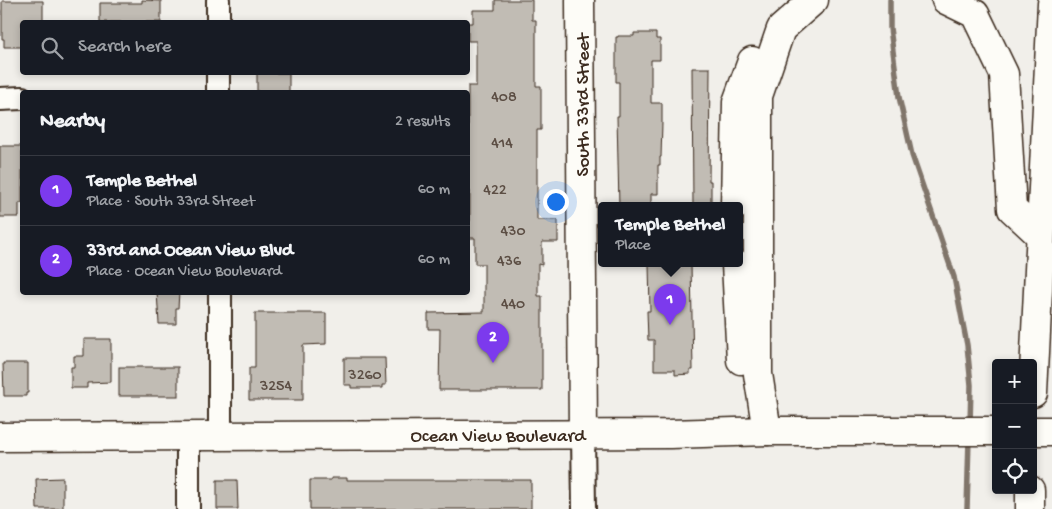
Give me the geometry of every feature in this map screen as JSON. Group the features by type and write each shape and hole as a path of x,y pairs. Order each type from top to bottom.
{"main road":[{"name":"South 33rd Street","path":"580,0 583,434"},
{"path":"736,202 737,102 762,32 788,0"},
{"path":"766,431 758,374 758,96 781,29 814,0"},
{"path":"946,0 975,14 1004,74 1012,208 1040,235"},
{"path":"1035,359 1052,4"},
{"path":"736,267 744,384 766,431"},
{"name":"Ocean View Boulevard","path":"0,437 992,431"},
{"path":"1037,431 1052,431"},
{"path":"1030,494 1030,509"}],"street":[{"path":"218,0 218,20"},
{"path":"218,75 218,90"},
{"path":"0,99 20,98"},
{"path":"220,295 220,436"},
{"name":"South 33rd Street","path":"583,434 584,509"},
{"path":"188,436 188,509"}],"building":[{"path":"142,0 161,1 161,20 100,20 100,3 142,3"},
{"path":"495,0 532,0 532,20 536,20 536,86 541,86 541,130 537,130 537,220 558,220 558,242 542,242 542,265 538,264 538,296 542,296 542,390 439,390 440,329 428,329 428,313 484,312 484,264 475,264 475,238 470,238 470,90 468,90 468,86 476,86 476,41 470,41 470,23 473,23 473,10 495,10"},
{"path":"2,1 43,1 43,20 20,20 20,47 4,47 4,39 2,39"},
{"path":"634,33 656,33 656,39 660,39 660,60 651,60 651,103 662,103 662,123 661,157 660,165 658,165 658,194 651,194 651,202 619,202 617,116 619,116 619,82 616,82 616,37 634,36"},
{"path":"692,68 710,68 709,181 711,181 711,202 693,202"},
{"path":"257,75 289,75 289,90 257,90"},
{"path":"0,146 20,146 19,217 0,217"},
{"path":"649,267 691,267 693,370 690,370 690,374 675,375 675,370 654,370 654,340 648,340 647,311 650,311"},
{"path":"157,295 179,295 178,308 176,308 176,324 159,324"},
{"path":"255,313 326,313 326,344 303,345 303,400 249,400 249,368 255,368"},
{"path":"84,339 111,339 111,382 87,383 87,388 71,388 71,367 74,367 74,356 84,356"},
{"path":"344,358 385,358 386,385 382,385 382,388 351,388 351,385 344,385"},
{"path":"3,363 28,363 28,393 26,393 26,396 4,396"},
{"path":"119,367 178,367 178,396 119,396"},
{"path":"63,478 63,509 37,509 36,479"},
{"path":"331,478 347,478 347,480 531,480 531,509 310,509 310,480 331,480"},
{"path":"217,480 237,480 238,509 217,509"}],"waterway":[{"path":"890,0 890,28 899,97 912,155 954,277 967,345 971,385 970,425"},
{"path":"967,509 969,439"}],"place":[{"name":"Temple Bethel","path":"670,325"},
{"name":"33rd and Ocean View Blvd","path":"493,363"}]}
